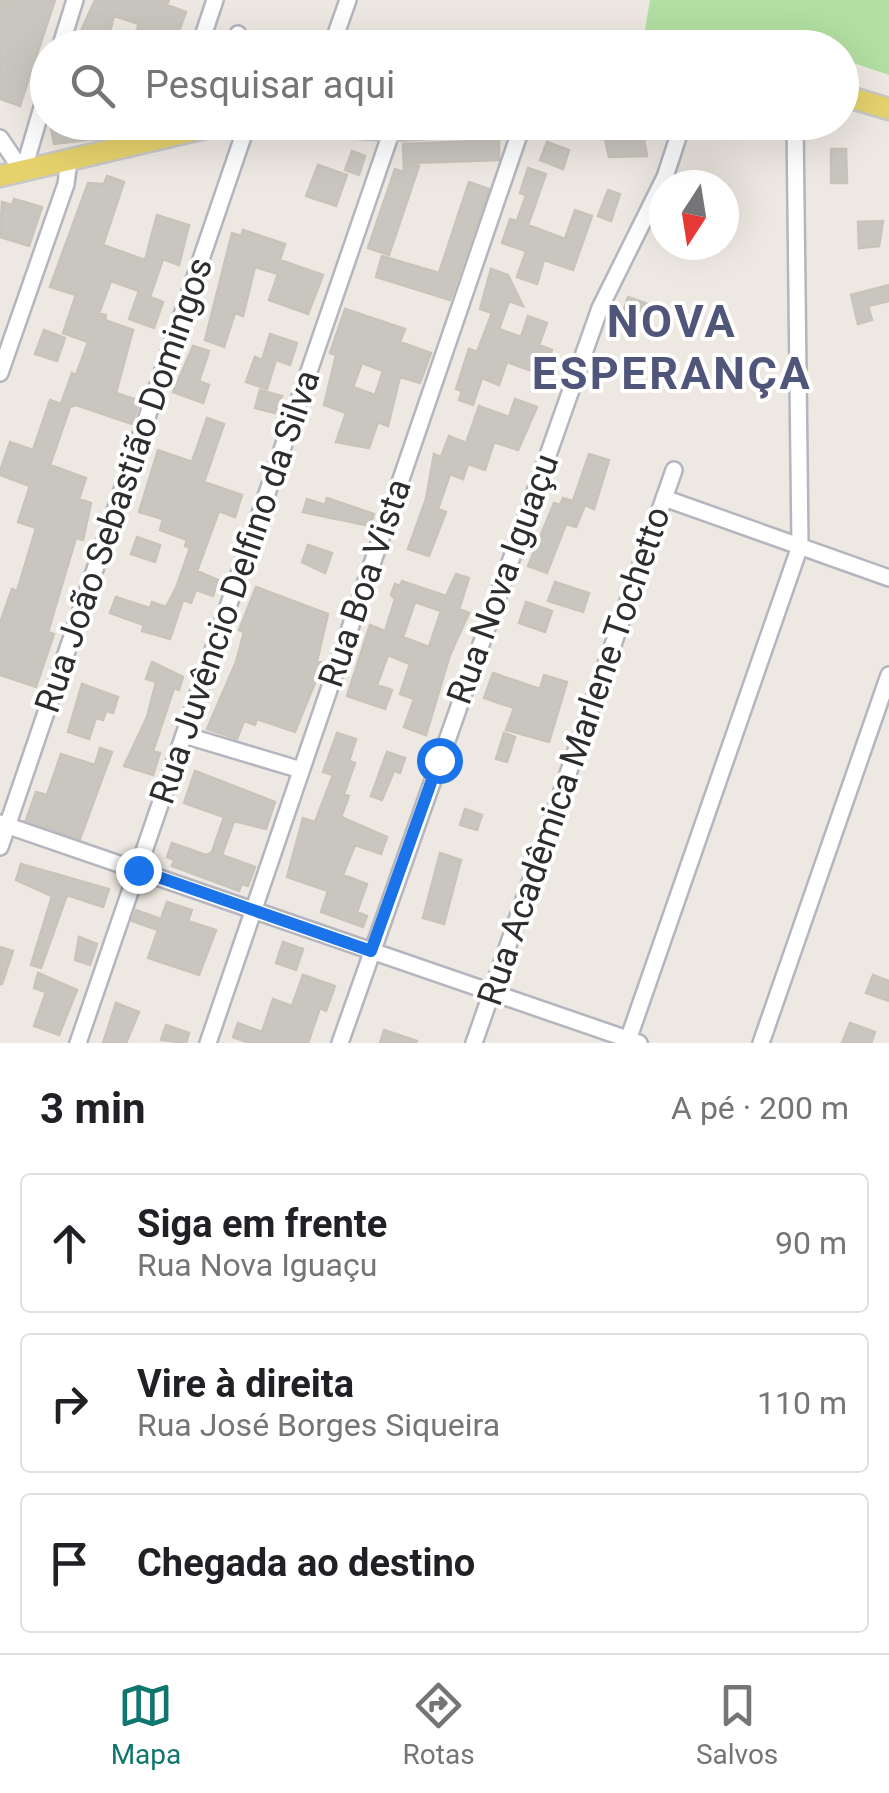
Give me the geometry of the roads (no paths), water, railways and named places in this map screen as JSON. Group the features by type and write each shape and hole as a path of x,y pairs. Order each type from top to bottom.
{"main road":[{"path":"859,100 889,109"},
{"path":"0,176 70,161 138,140"}],"street":[{"path":"66,30 75,0"},
{"path":"205,30 214,0"},
{"path":"337,30 348,0"},
{"path":"0,138 23,172"},
{"path":"23,172 33,140"},
{"name":"Rua João Sebastião Domingos","path":"0,846 4,825 242,140"},
{"name":"Rua Juvêncio Delfino da Silva","path":"78,1043 389,140"},
{"name":"Rua Boa Vista","path":"208,1043 518,140"},
{"name":"Rua Nova Iguaçu","path":"340,1043 600,308 664,177 677,140"},
{"path":"4,825 632,1042 800,546 795,140"},
{"path":"0,373 66,184 70,161"},
{"name":"Rua Acadêmica Marlene Tochetto","path":"474,1043 674,470"},
{"path":"664,498 889,578"},
{"path":"760,1043 889,675"},
{"path":"184,734 301,770"}],"district":[{"name":"NOVA ESPERANÇA","path":"672,347"}]}
